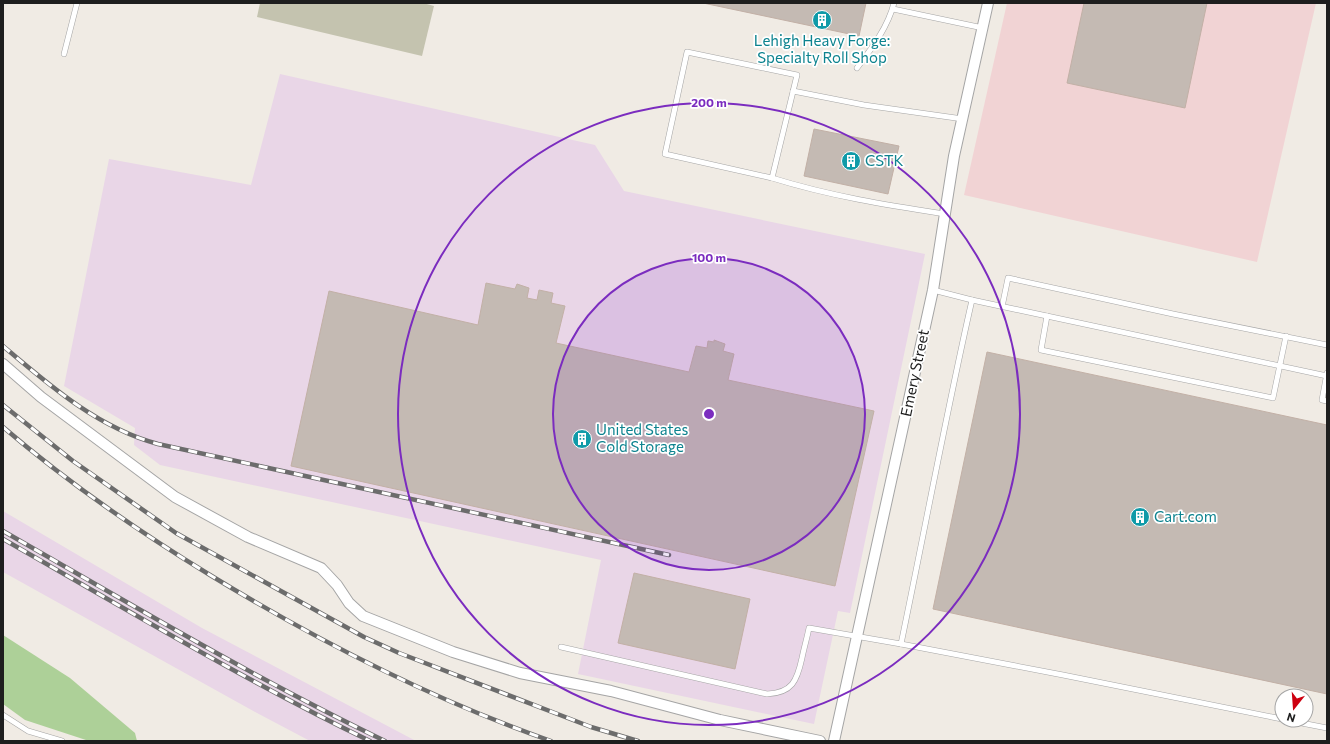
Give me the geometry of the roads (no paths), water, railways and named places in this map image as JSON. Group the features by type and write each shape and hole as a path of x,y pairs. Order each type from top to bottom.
{"street":[{"name":"Emery Street","path":"834,741 933,290 954,156 988,3"},
{"path":"3,364 40,397 175,497 248,537 321,568 337,585 349,603 363,616 453,652 520,672 611,691 720,720 820,741"}],"lane":[{"path":"64,54 77,3"},
{"path":"857,68 877,42 893,9 894,3"},
{"path":"893,9 983,28"},
{"path":"772,178 797,75 687,52 665,154 772,178 809,189 857,200 945,214"},
{"path":"793,91 864,105 963,119"},
{"path":"1002,307 1008,278 1327,345"},
{"path":"933,290 1002,307 1327,375 1322,400 1327,401"},
{"path":"901,644 955,376 972,300"},
{"path":"1047,316 1041,350 1273,398 1286,336"},
{"path":"561,647 767,694 779,694 788,689 795,681 799,673 809,628 1063,674 1274,717"},
{"path":"3,715 28,731 62,741"},
{"path":"1314,725 1327,728"}],"railway":[{"path":"3,346 38,376 75,404 115,427 136,437 158,444 669,555"},
{"path":"3,405 73,461 176,533 364,637 399,653 591,727 638,741"},
{"path":"3,427 52,467 130,523 210,575 292,623 376,667 462,707 551,741"},
{"path":"3,531 240,666 385,741"},
{"path":"3,539 230,668 323,718 370,741"}],"place":[{"name":"Lehigh Heavy Forge: Specialty Roll Shop","path":"822,20"},
{"name":"CSTK","path":"851,161"},
{"name":"United States Cold Storage","path":"582,439"},
{"name":"Cart.com","path":"1140,517"}]}
